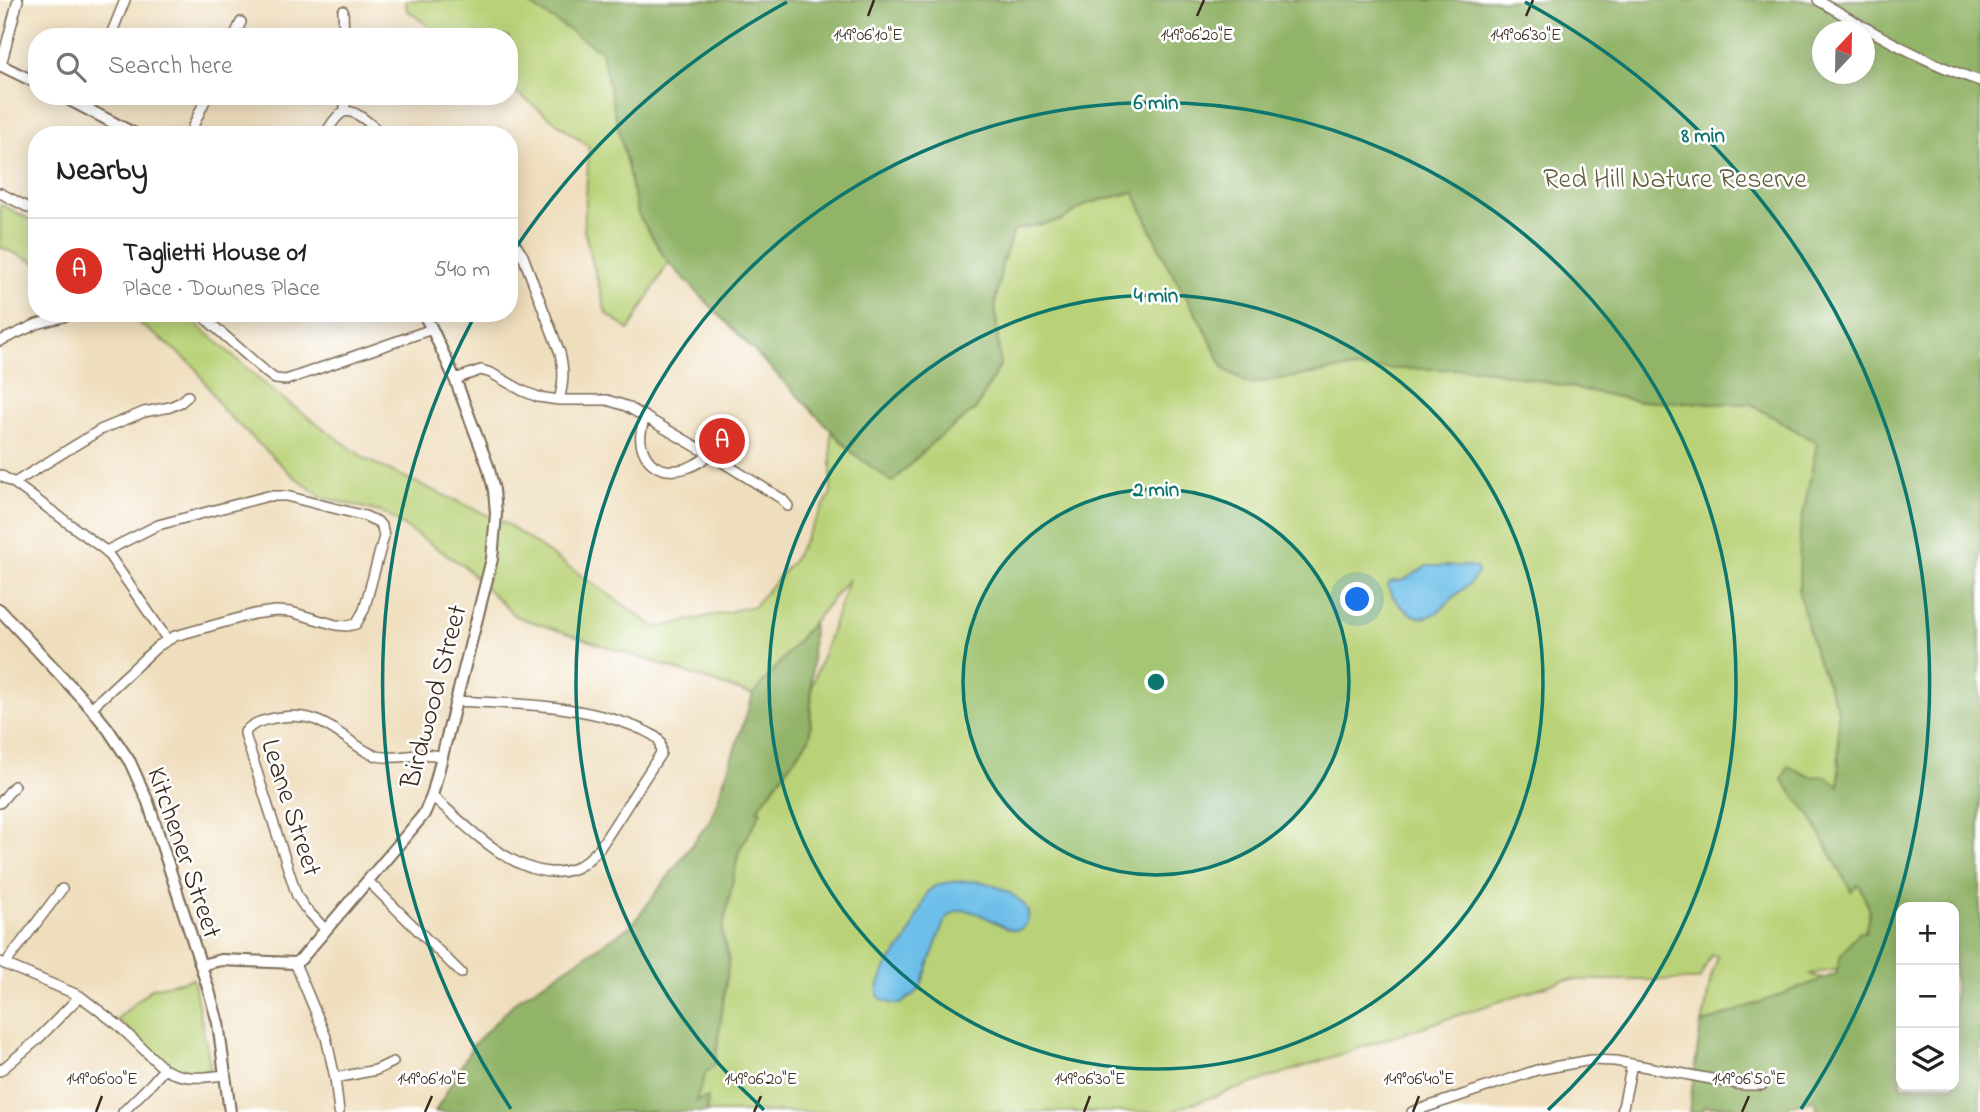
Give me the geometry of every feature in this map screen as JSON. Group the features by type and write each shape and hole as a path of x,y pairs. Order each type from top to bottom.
{"street":[{"path":"18,0 0,65 28,79"},
{"path":"114,28 125,0"},
{"path":"1818,0 1920,58 1980,81"},
{"path":"343,11 344,28"},
{"path":"239,28 242,22"},
{"path":"91,105 123,126"},
{"path":"193,126 203,105"},
{"path":"345,105 345,111"},
{"path":"332,126 345,111 354,112 372,126"},
{"path":"0,193 28,207"},
{"path":"518,248 560,354 564,382 559,400"},
{"path":"0,341 44,322"},
{"path":"209,322 267,373 280,380 432,329"},
{"name":"Birdwood Street","path":"295,963 424,814 432,796 492,559 496,514 488,466 455,379 428,322"},
{"path":"455,379 481,370 538,397 607,400 645,416 782,499 788,506"},
{"path":"14,483 100,430 144,412 170,407 188,396"},
{"path":"645,416 640,441 643,452 663,469 675,471 690,468 701,463 709,454"},
{"path":"0,475 106,551 167,639"},
{"path":"91,708 167,639 254,614 275,611 291,612 336,625 356,624 364,610 384,536 382,527 375,519 286,496 268,496 158,525 106,551"},
{"name":"Kitchener Street","path":"0,610 91,708 122,749 136,774 148,802 218,1023 230,1112"},
{"path":"432,796 508,857 542,872 559,873 575,869 599,849 661,753 660,742 652,734 598,714 537,706 456,701"},
{"name":"Leane Street","path":"326,930 304,908 297,895 245,732 262,720 280,717 311,718 324,722 362,750 377,756 435,754 442,757"},
{"path":"0,803 14,786"},
{"path":"368,881 461,973"},
{"path":"62,890 4,964 80,996 110,1018 164,1069 184,1077 225,1075"},
{"path":"201,965 220,960 295,963 326,1037 339,1112"},
{"path":"0,1071 36,1041 80,996"},
{"path":"1412,1112 1537,1070 1591,1060 1632,1064 1743,1085 1762,1085"},
{"path":"335,1078 376,1070 393,1062"},
{"path":"1622,1112 1632,1064"},
{"path":"123,1112 164,1069"}],"green space":[{"name":"Red Hill Nature Reserve","path":"406,0 1782,0 1812,24 1812,84 1865,84 1957,902 1953,902 1875,369 1114,76 746,129 629,330 606,313 584,230 589,147 518,94 518,28 431,28 407,10"},
{"name":"Red Hill Nature Reserve","path":"523,0 1980,0 1980,1112 1818,1112 1815,1100 1787,1106 1787,1109 1781,1110 1736,1109 1733,1106 1704,1107 1703,1112 1689,1112 1701,1024 1836,974 1841,955 1860,931 1865,932 1870,910 1859,885 1851,891 1810,815 1782,780 1788,766 1811,777 1826,776 1839,786 1838,710 1815,653 1799,593 1800,530 1817,443 1751,404 1638,401 1482,369 1342,369 1249,384 1224,369 1206,331 1166,262 1134,192 1089,203 1061,220 1014,230 1002,263 995,305 1000,365 976,409 933,442 892,482 854,454 667,261 638,214 601,51"},
{"path":"1134,192 1166,262 1206,331 1224,369 1249,384 1342,369 1482,369 1638,401 1751,404 1818,444 1800,530 1815,653 1838,710 1840,809 1837,836 1870,910 1858,966 1809,974 1882,999 1896,1063 1896,1091 1959,1091 1959,924 1980,1112 1818,1112 1814,1098 1746,1070 1695,1064 1711,977 1718,957 1711,955 1699,980 1564,980 1176,1109 1175,1112 625,1112 699,890 810,737 812,686 849,579 753,695 515,616 465,567 384,513 321,497 291,474 224,411 194,366 137,322 194,322 275,393 367,460 507,524 657,628 754,606 792,562 831,493 831,431 854,454 933,442 976,409 1000,365 995,305 1002,263 1014,230 1061,220 1089,203"},
{"path":"0,204 28,218 28,259 0,247"},
{"path":"813,622 810,737 757,810 761,812 739,851 722,933 729,959 715,1065 706,1072 696,1101 708,1097 707,1112 435,1112 473,1045 516,1001 632,925 711,819 753,695"},
{"path":"193,979 211,1069 198,1073 172,1066 160,1058 117,1019 152,988"}],"water":[{"path":"1427,566 1470,566 1477,569 1478,573 1435,614 1422,618 1407,612 1391,593 1388,585 1390,582 1404,580"},
{"path":"981,882 1006,891 1025,907 1028,919 1022,928 1013,930 976,913 963,910 952,914 942,927 920,989 901,1004 882,1000 878,995 878,987 886,967 907,940 928,891 941,884"}],"place":[{"name":"Taglietti House 01","path":"722,441"}]}
